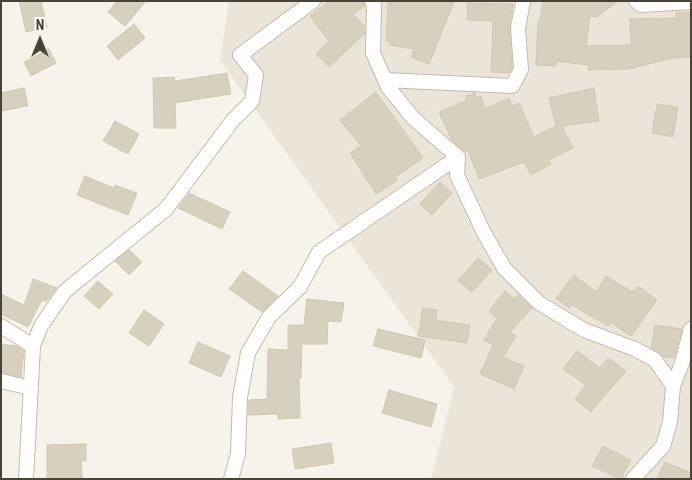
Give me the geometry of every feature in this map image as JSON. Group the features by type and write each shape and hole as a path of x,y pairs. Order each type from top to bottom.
{"street":[{"path":"26,479 33,346 41,326 65,291 166,209 233,120 252,101 256,75 240,56 313,1"},
{"path":"372,1 374,5 373,53 385,80 413,118 458,157"},
{"path":"385,80 512,86 521,70 518,28 524,1"},
{"path":"636,1 641,5 691,2"},
{"path":"458,157 457,175 483,231 504,268 539,303 584,330 635,349 655,360 673,386"},
{"path":"230,479 238,454 240,397 248,353 269,318 300,287 319,252 458,157"},
{"path":"1,326 33,346"},
{"path":"633,479 663,446 670,422 673,386 682,364 691,330"},
{"path":"1,380 31,388"}],"shaded area":[{"path":"229,1 691,1 691,479 431,479 454,387 220,60"}],"building":[{"path":"19,1 41,1 47,27 26,32"},
{"path":"117,1 146,1 125,26 108,12"},
{"path":"329,1 363,1 365,6 353,14 365,27 365,33 329,67 316,54 329,41 310,16"},
{"path":"400,1 454,2 429,64 411,57 414,49 390,45 391,42 386,41 388,3"},
{"path":"543,1 618,1 597,17 590,16 586,46 631,45 630,19 676,18 676,13 691,12 691,57 672,58 629,69 588,70 588,65 557,61 556,66 536,65 538,20 540,20"},
{"path":"467,3 513,4 509,27 512,68 509,73 491,72 493,21 467,20"},
{"path":"134,24 145,38 118,60 107,46"},
{"path":"49,49 56,63 31,76 24,62"},
{"path":"227,73 231,94 175,103 176,128 154,128 153,78 174,77 175,81"},
{"path":"24,88 28,106 1,111 1,93"},
{"path":"594,88 599,121 562,126 573,148 549,160 551,164 531,175 524,162 479,179 468,150 464,151 452,140 439,112 467,100 466,96 475,93 476,97 481,96 485,109 509,98 512,106 519,103 534,137 556,126 549,98"},
{"path":"376,92 423,158 395,177 398,180 376,194 350,153 361,146 340,120"},
{"path":"657,104 678,107 673,137 652,133"},
{"path":"115,121 139,134 128,154 103,141"},
{"path":"85,176 114,188 115,185 137,193 128,215 77,195"},
{"path":"440,182 452,193 432,215 420,204"},
{"path":"189,193 230,212 222,229 178,208"},
{"path":"129,250 142,262 129,275 115,261"},
{"path":"478,258 492,270 472,292 458,281"},
{"path":"243,271 278,296 262,312 229,289"},
{"path":"574,275 596,292 606,276 633,292 638,286 657,300 631,336 610,322 608,326 572,305 569,308 556,298"},
{"path":"33,279 57,288 46,302 42,300 28,327 1,314 1,294 24,305"},
{"path":"98,281 113,294 99,309 84,296"},
{"path":"505,291 515,299 518,295 532,308 510,332 516,336 503,357 524,366 514,389 480,374 493,345 484,340 497,318 489,311"},
{"path":"307,299 344,303 341,322 328,321 327,344 302,344 301,378 299,378 300,418 278,419 278,414 248,415 249,400 267,399 268,349 288,350 288,325 304,325"},
{"path":"423,308 437,310 436,320 470,325 467,343 418,336"},
{"path":"144,310 164,324 149,346 129,333"},
{"path":"655,325 682,329 674,358 663,357 651,348"},
{"path":"378,329 425,340 421,358 373,346"},
{"path":"198,342 230,356 221,377 189,363"},
{"path":"1,344 17,346 24,351 21,377 1,372"},
{"path":"577,351 600,368 607,359 610,359 626,371 591,412 575,399 586,385 563,369"},
{"path":"389,390 437,404 431,427 382,413"},
{"path":"331,443 334,463 295,469 292,449"},
{"path":"86,444 86,461 81,461 82,479 47,479 47,445"},
{"path":"603,446 631,460 621,479 592,466"},
{"path":"665,462 691,473 691,479 657,479"}]}
